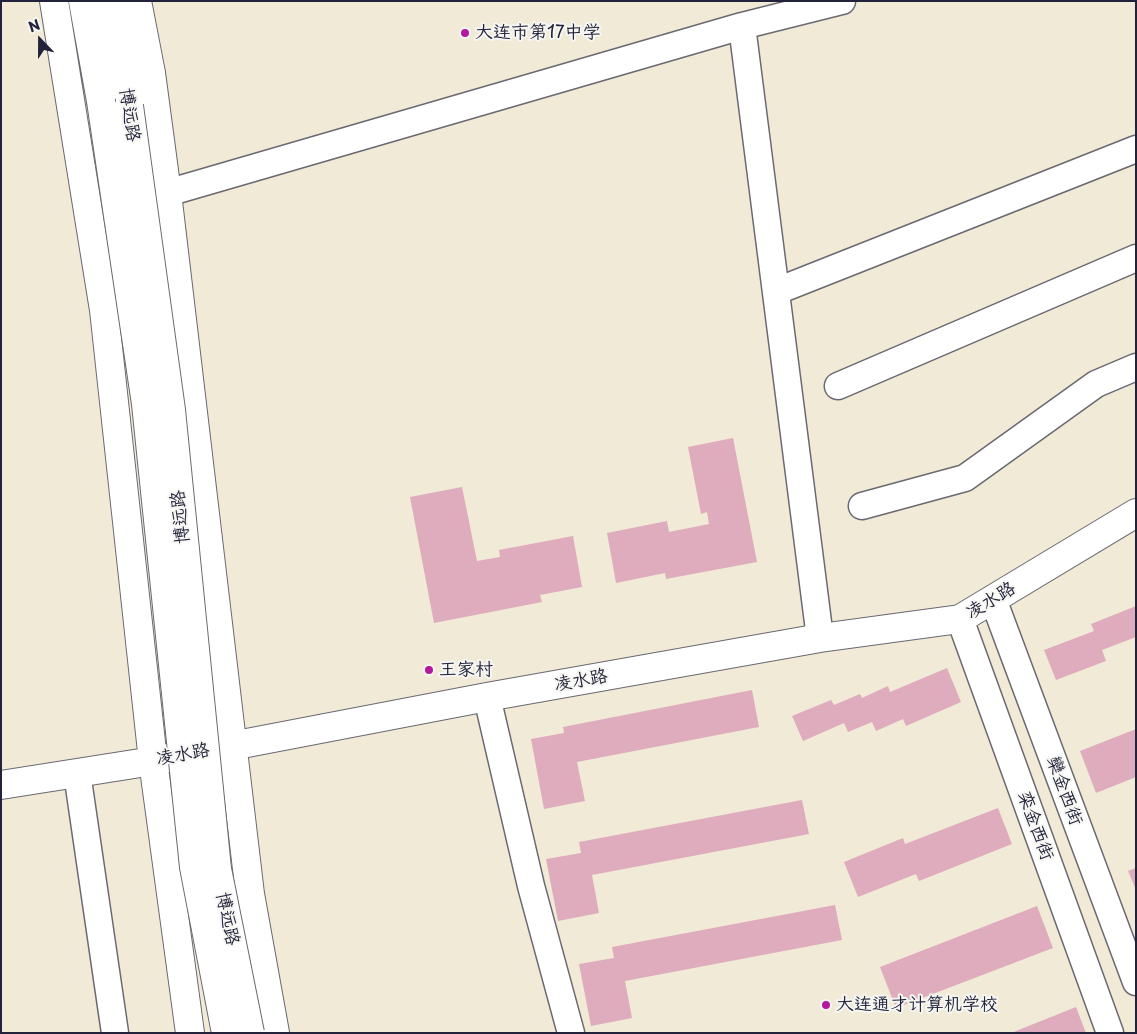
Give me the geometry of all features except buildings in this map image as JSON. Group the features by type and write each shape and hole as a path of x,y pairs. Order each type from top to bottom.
{"main road":[{"path":"54,1 104,310 153,761 190,1033"},
{"name":"博远路","path":"83,1 101,101 146,404 194,867 226,1033"},
{"name":"博远路","path":"109,1 129,106 171,410 217,869 250,1033"},
{"path":"137,1 150,73 167,194 234,746 250,894 275,1033"},
{"name":"凌水路","path":"1,785 153,761 487,697 820,638 960,619 1136,514"}],"street":[{"path":"167,194 742,26 842,1"},
{"path":"742,26 820,638"},
{"path":"777,291 1136,149"},
{"path":"838,386 1136,258"},
{"path":"862,506 965,478 1096,384 1136,367"},
{"name":"欒金西街","path":"993,599 1136,982"},
{"name":"栾金西街","path":"960,619 1110,1033"},
{"path":"487,697 531,886 571,1033"},
{"path":"77,773 115,1033"}],"place":[{"name":"大连市第17中学","path":"465,33"},
{"name":"王家村","path":"429,670"},
{"name":"大连通才计算机学校","path":"826,1005"}]}
